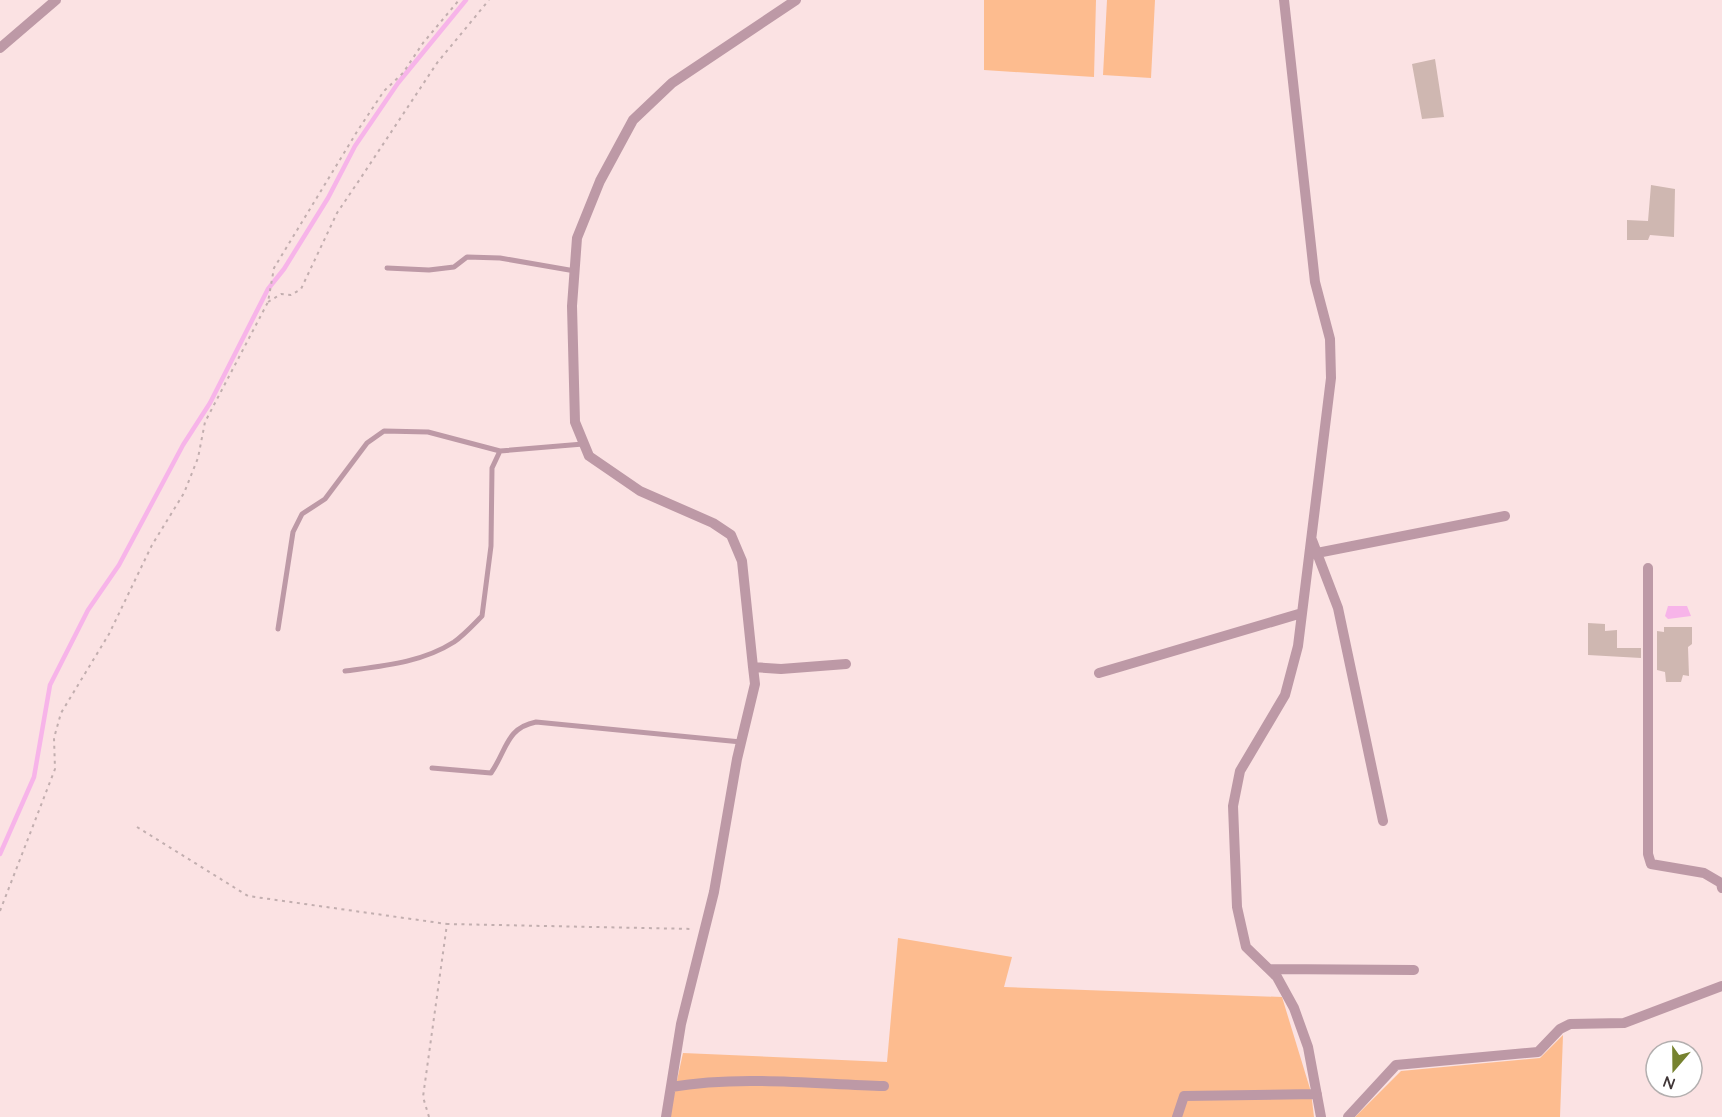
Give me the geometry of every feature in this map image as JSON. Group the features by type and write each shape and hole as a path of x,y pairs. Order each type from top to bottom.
{"street":[{"path":"0,48 56,0"},
{"path":"666,1117 681,1024 714,892 741,742 755,684 742,561 731,535 713,523 640,491 590,456 575,422 573,306 577,238 600,181 633,120 672,83 796,0"},
{"path":"1284,0 1316,282 1330,339 1331,378 1298,645 1285,694 1240,771 1233,806 1237,907 1246,947 1269,969 1294,1008 1308,1047 1321,1117"},
{"path":"1317,553 1505,516"},
{"path":"1312,538 1338,608 1383,821"},
{"path":"1648,568 1648,854 1651,864 1704,873 1721,883 1722,888"},
{"path":"1099,673 1302,613"},
{"path":"753,667 781,669 846,664"},
{"path":"1269,969 1414,970"},
{"path":"1348,1117 1396,1065 1538,1052 1560,1029 1570,1024 1624,1023 1722,986"},
{"path":"671,1087 695,1083 756,1081 884,1086"},
{"path":"1177,1117 1184,1096 1317,1094"}],"lane":[{"path":"387,268 429,270 454,267 468,257 500,258 575,271"},
{"path":"278,629 293,532 302,514 325,499 368,443 384,431 428,432 500,451 584,444"},
{"path":"345,671 397,665 424,656 454,642 482,616 491,546 492,468 500,451"},
{"path":"432,768 492,773 502,758 512,733 520,725 536,722 741,742"}],"path":[{"path":"0,911 55,769 54,738 61,713 109,634 152,545 184,493 198,458 205,422 268,302 274,268 384,91 403,73 423,43 459,0"},
{"path":"268,302 281,294 291,295 300,289 338,213 360,179 437,63 489,0"},
{"path":"137,827 248,896 447,924 705,929"},
{"path":"429,1117 423,1097 447,924"}],"shaded area":[{"path":"984,0 1096,0 1094,77 984,70"},
{"path":"1107,0 1155,0 1151,78 1103,75"},
{"path":"1668,606 1687,606 1691,616 1668,619 1665,616"},
{"path":"898,938 1012,957 1004,987 1282,997 1311,1092 1314,1117 669,1117 683,1053 887,1062"},
{"path":"1563,1035 1560,1117 1355,1117 1401,1071 1540,1058"}],"building":[{"path":"1435,59 1444,117 1422,119 1412,64"},
{"path":"1651,185 1675,189 1674,237 1650,235 1648,240 1627,240 1627,220 1648,221"},
{"path":"1588,623 1605,624 1605,631 1617,630 1617,648 1641,648 1641,658 1588,655"},
{"path":"1664,627 1692,627 1692,644 1688,647 1689,676 1683,675 1681,682 1666,682 1665,672 1657,670 1657,631 1664,632"}],"waterway":[{"path":"0,854 34,777 50,685 88,610 119,565 183,445 210,403 268,289 284,269 328,198 355,146 398,83 466,0"}]}
